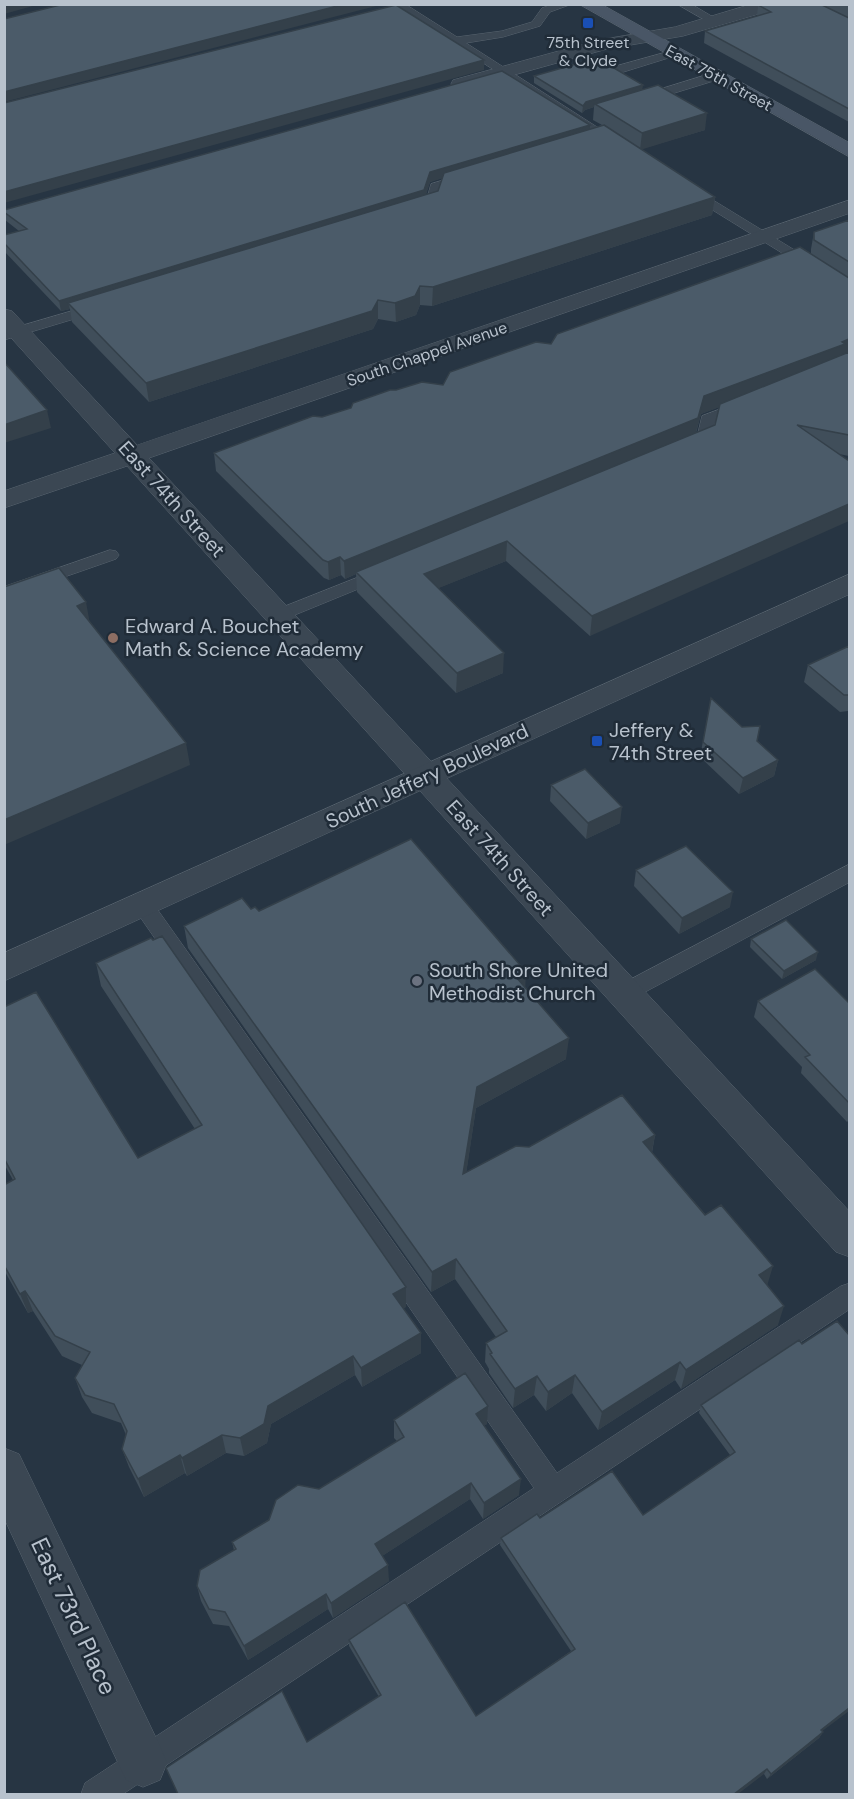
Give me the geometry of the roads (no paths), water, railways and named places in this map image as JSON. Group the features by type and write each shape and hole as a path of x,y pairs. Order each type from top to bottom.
{"main road":[{"name":"East 75th Street","path":"587,4 849,151"}],"street":[{"path":"447,88 605,44 676,32 773,4"},
{"name":"South Chappel Avenue","path":"4,500 849,206"},
{"name":"East 74th Street","path":"9,328 132,456 279,615 849,1240"},
{"name":"South Jeffery Boulevard","path":"4,968 849,583"},
{"name":"East 73rd Place","path":"4,1469 143,1763"}],"lane":[{"path":"455,41 503,34 536,24 546,10 567,4"},
{"path":"682,4 714,21"},
{"path":"396,7 455,41 623,148"},
{"path":"617,70 674,53"},
{"path":"635,101 716,76"},
{"path":"582,142 604,136"},
{"path":"410,211 432,204 436,187 481,173"},
{"path":"681,184 849,291"},
{"path":"9,328 117,301"},
{"path":"672,453 705,440 708,419 752,402"},
{"path":"4,593 110,555"},
{"path":"279,615 402,565"},
{"path":"624,993 849,873"},
{"path":"143,905 553,1491"},
{"path":"96,1794 849,1294"}],"place":[{"name":"75th Street & Clyde","path":"588,23"},
{"name":"Edward A. Bouchet Math & Science Academy","path":"113,638"},
{"name":"Jeffery & 74th Street","path":"597,741"},
{"name":"South Shore United Methodist Church","path":"417,981"}]}
